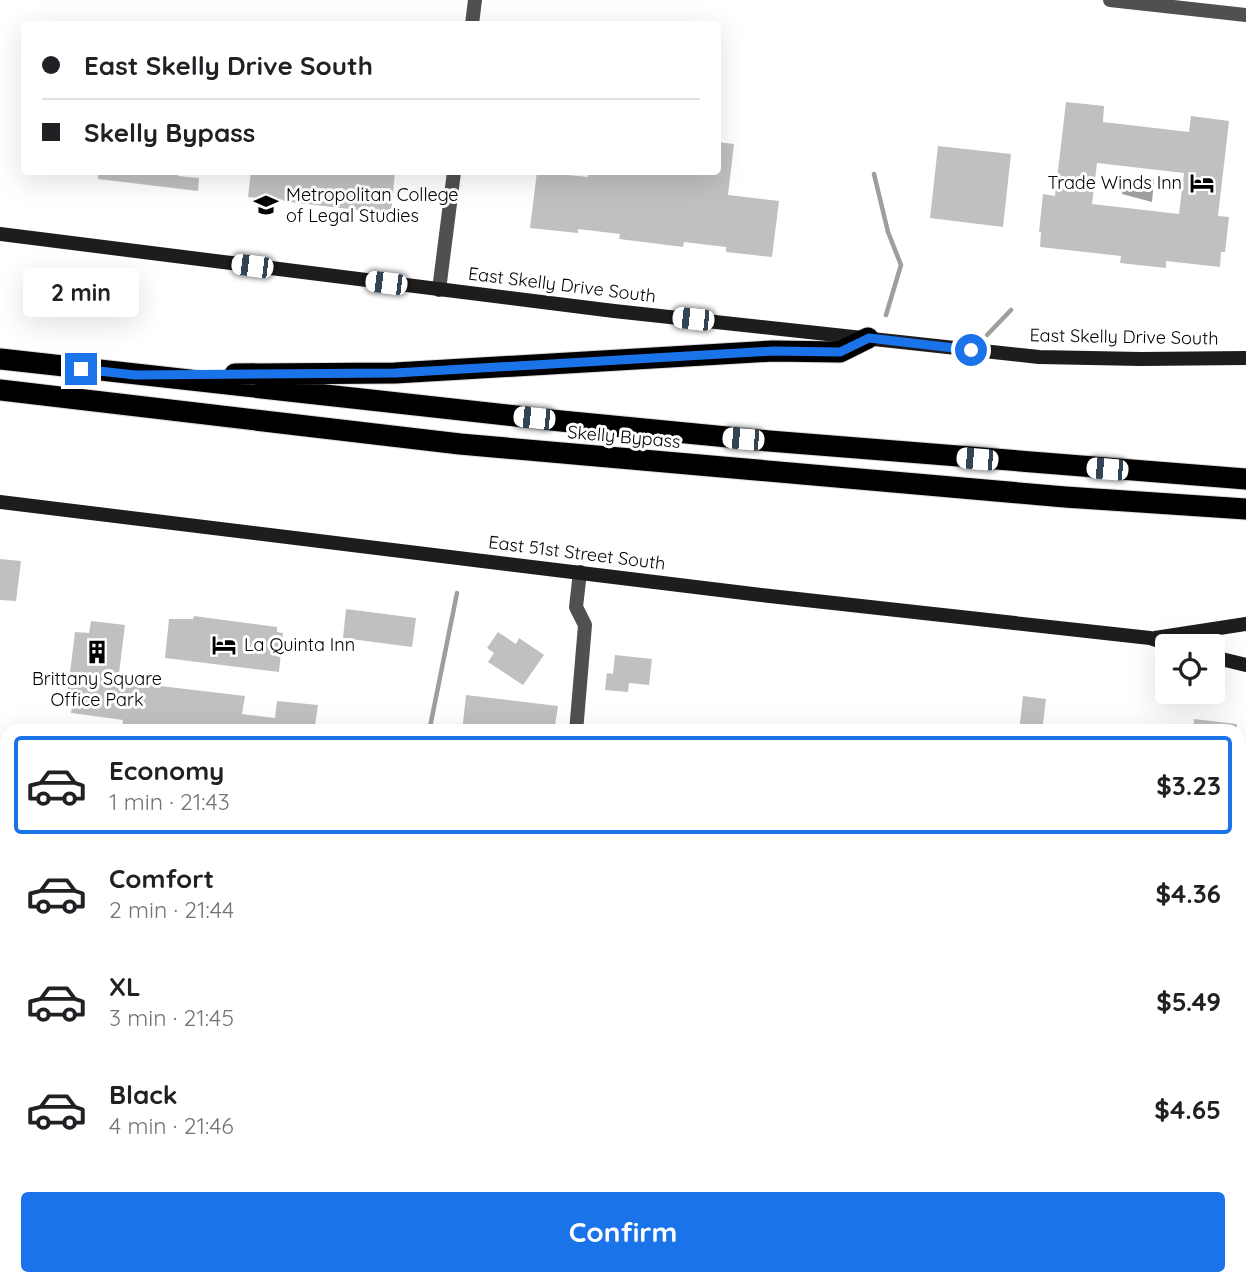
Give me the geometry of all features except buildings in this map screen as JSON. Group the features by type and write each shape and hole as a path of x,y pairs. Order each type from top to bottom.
{"highway":[{"path":"135,375 395,373 774,351 840,352 869,338"},
{"name":"Skelly Bypass","path":"0,359 769,441 1246,479"},
{"name":"Skelly Bypass","path":"0,390 460,444 758,472 1246,509"}],"main road":[{"name":"East Skelly Drive South","path":"0,234 439,290 1038,357 1246,358"},
{"name":"East 51st Street South","path":"0,502 1155,640"},
{"name":"East 51st Street South","path":"1150,638 1246,625"},
{"path":"1225,660 1246,665"}],"street":[{"path":"472,21 475,0"},
{"path":"1110,0 1246,15"},
{"path":"439,290 454,175"},
{"path":"577,724 585,625 576,607 580,572"}],"shaded area":[{"path":"1124,179 1154,179 1152,202 1122,194"}],"waterway":[{"path":"874,174 888,232 901,265 886,315"},
{"path":"987,335 1011,310"},
{"path":"431,724 457,593"}],"place":[{"name":"Trade Winds Inn","path":"1202,183"},
{"name":"Metropolitan College of Legal Studies","path":"266,205"},
{"name":"La Quinta Inn","path":"224,645"},
{"name":"Brittany Square Office Park","path":"97,652"}],"route":[{"path":"81,369 135,375 395,373 774,351 840,352 869,338 971,350"}]}
